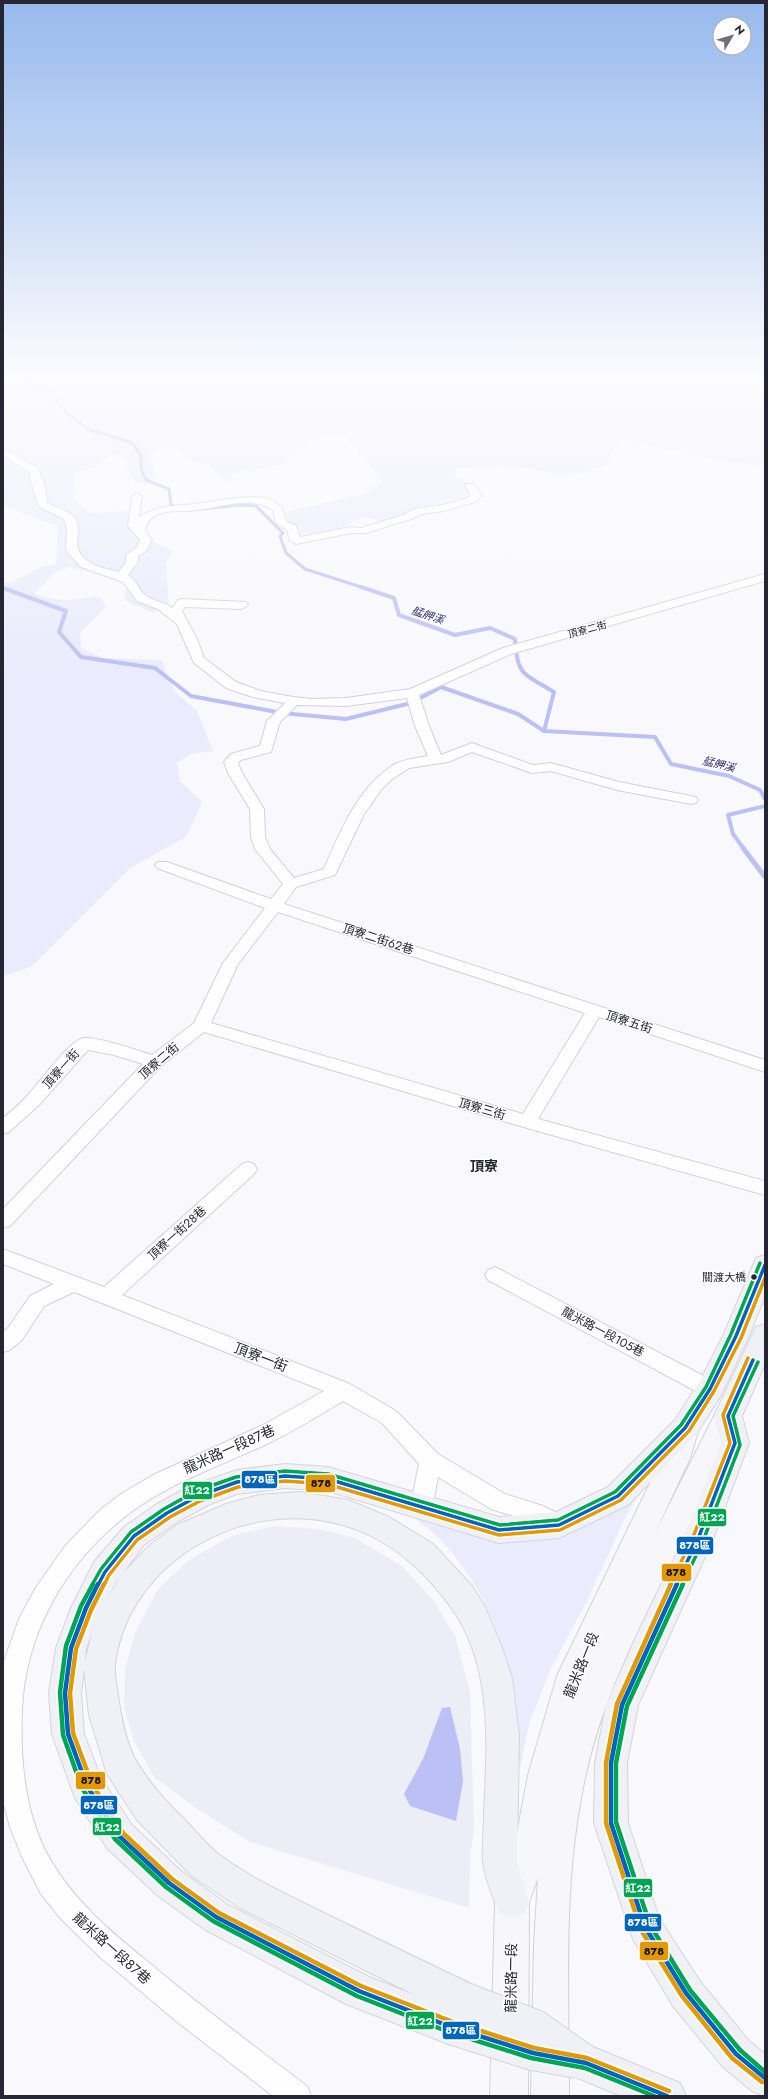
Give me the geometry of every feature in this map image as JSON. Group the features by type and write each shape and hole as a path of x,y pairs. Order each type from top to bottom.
{"main road":[{"name":"龍米路一段","path":"509,2096 512,1902 531,1849 544,1775 573,1676 676,1458 685,1428 710,1389 736,1336 765,1265"},
{"name":"龍米路一段","path":"550,2096 554,1870 565,1793 579,1737 597,1685 612,1651 728,1416 765,1334"},
{"path":"728,1416 735,1443 698,1539 646,1649 622,1705 611,1763 611,1824 645,1927 686,1993 736,2054 765,2078"},
{"path":"455,2012 359,1991 291,1957 216,1917 169,1883 119,1836 87,1786 68,1734 64,1693 71,1648 86,1608 105,1572 134,1536 168,1513 198,1496 236,1482 286,1476 328,1479 421,1508 499,1530 559,1525 618,1496 685,1428"},
{"path":"512,1902 500,1862 503,1736 496,1678 487,1648 474,1617 461,1596 424,1554 403,1539 379,1526 348,1513 300,1505 259,1508 226,1517 187,1534 160,1554 132,1585 110,1622 99,1667 105,1714 119,1763 149,1808 204,1864 252,1896 455,2012 533,2053 586,2063 667,2096"}],"street":[{"path":"37,478 40,487 42,504 51,510 68,517 73,527 70,544 77,557 92,568 122,575 136,587 141,598 162,606 182,622"},
{"path":"139,530 142,520 154,512 172,508 218,504 234,500 266,501 278,510 281,523 292,528 296,540 351,530 362,531 407,517 419,511 443,508 471,500 477,495 470,486"},
{"path":"122,575 132,562 132,555 142,549 146,540 134,526 137,496"},
{"name":"頂寮二街","path":"182,622 191,639 198,660 232,685 292,704 346,702 412,693 507,651 765,577"},
{"path":"182,622 176,611 182,603 242,605"},
{"path":"412,693 422,726 436,759"},
{"path":"292,704 274,721 266,749 236,757 231,762 232,769 254,803 260,816 258,838 273,865 291,884 330,872 359,809 385,779 401,766 436,759 443,760 472,747 532,769 550,767 617,786 691,800"},
{"name":"頂寮二街62巷","path":"162,865 275,906 595,1010"},
{"name":"頂寮二街","path":"3,1221 155,1062 201,1026 231,963 291,884"},
{"name":"頂寮五街","path":"527,1122 595,1010 765,1066"},
{"name":"頂寮三街","path":"201,1026 527,1122 765,1188"},
{"name":"頂寮一街","path":"3,1128 33,1101 64,1064 84,1044 116,1050 155,1062"},
{"name":"頂寮一街28巷","path":"106,1297 248,1170"},
{"name":"頂寮一街","path":"3,1256 344,1390 389,1417 430,1461 499,1502 535,1513 559,1525"},
{"name":"龍米路一段105巷","path":"495,1274 710,1389"},
{"path":"3,1344 15,1334 37,1301 72,1284"},
{"name":"龍米路一段87巷","path":"297,2096 192,2017 102,1942 70,1910 50,1885 33,1856 16,1814 7,1771 4,1735 8,1692 28,1624 68,1560 98,1526 129,1501 178,1472 262,1436 344,1390"},
{"path":"421,1508 430,1461"}],"shaded area":[{"path":"3,478 74,478 72,498 92,513 127,511 140,536 173,551 166,563 169,610 151,612 124,600 128,581 69,567 54,573 35,593 50,598 65,600 95,596 101,598 106,607 80,633 81,648 103,658 161,660 175,692 197,711 213,751 190,754 177,763 180,781 202,802 186,837 130,868 31,967 3,976 3,582 10,583 41,567 56,564 58,527 3,505"},
{"path":"133,478 156,478 157,485 135,483"},
{"path":"223,478 231,478 228,482"},
{"path":"380,478 459,478 477,490 473,493 379,522 366,517 361,517 339,530 316,533 292,532 285,512 363,494 383,482"},
{"path":"650,1475 624,1520 586,1603 551,1668 529,1724 520,1769 512,1684 498,1633 490,1614 471,1578 459,1561 431,1531 404,1511 516,1538"},
{"path":"275,1526 318,1529 355,1538 402,1566 433,1600 455,1636 470,1692 474,1829 470,1857 469,1908 250,1842 196,1808 154,1777 134,1741 124,1708 125,1669 135,1633 158,1589 190,1559 234,1535"}],"water":[{"path":"450,1707 460,1749 463,1781 456,1821 410,1806 404,1794 423,1759 442,1708"}],"waterway":[{"name":"艋舺溪","path":"145,478 146,480 169,489 171,505 179,508"},
{"name":"艋舺溪","path":"191,510 241,505 256,506 283,533 280,536 286,553 305,569 364,588"},
{"path":"3,588 66,611 59,632 81,657 155,668 191,696 282,713 346,719 411,703 441,687 518,714 544,731"},
{"name":"艋舺溪","path":"364,588 394,598 399,615 455,635 490,628 515,639 518,661 524,673 554,692 544,731"},
{"name":"艋舺溪","path":"544,731 655,737 671,764 729,776 760,790 765,799"},
{"name":"艋舺溪","path":"744,849 733,834 728,815 765,806"},
{"name":"艋舺溪","path":"743,848 765,877"}],"transit line":[{"name":"紅22","path":"654,2096 585,2068 531,2058 449,2032 357,1996 213,1921 166,1887 115,1839 82,1788 63,1735 60,1692 66,1646 81,1606 101,1569 131,1532 164,1509 196,1491 236,1477 285,1471 328,1474 500,1525 558,1520 615,1492 681,1425 706,1387 731,1334 760,1263"},
{"name":"878區","path":"667,2096 586,2063 533,2053 451,2027 359,1991 216,1917 169,1883 119,1836 87,1786 68,1734 65,1693 71,1648 86,1608 105,1572 134,1536 167,1513 198,1496 237,1482 285,1476 328,1479 499,1530 559,1525 618,1496 685,1428 710,1389 736,1336 765,1265"},
{"name":"878","path":"669,2091 587,2058 534,2048 453,2022 361,1986 219,1913 172,1879 123,1833 92,1784 73,1733 70,1693 76,1649 91,1610 109,1575 137,1540 170,1517 200,1501 238,1487 285,1481 327,1484 499,1535 560,1530 621,1500 689,1431 714,1391 741,1338 765,1278"},
{"name":"878","path":"748,1358 723,1415 730,1443 693,1537 641,1647 617,1704 606,1763 606,1823 641,1930 682,1996 732,2058 762,2082"},
{"name":"878區","path":"753,1360 728,1416 735,1443 698,1539 646,1649 622,1705 611,1763 611,1823 645,1927 686,1993 736,2054 765,2078"},
{"name":"紅22","path":"758,1362 733,1416 740,1445 703,1541 651,1651 627,1706 616,1763 616,1822 650,1925 690,1990 740,2050 765,2072"}],"place":[{"name":"關渡大橋","path":"754,1277"}],"district":[{"name":"頂寮","path":"484,1166"}]}
